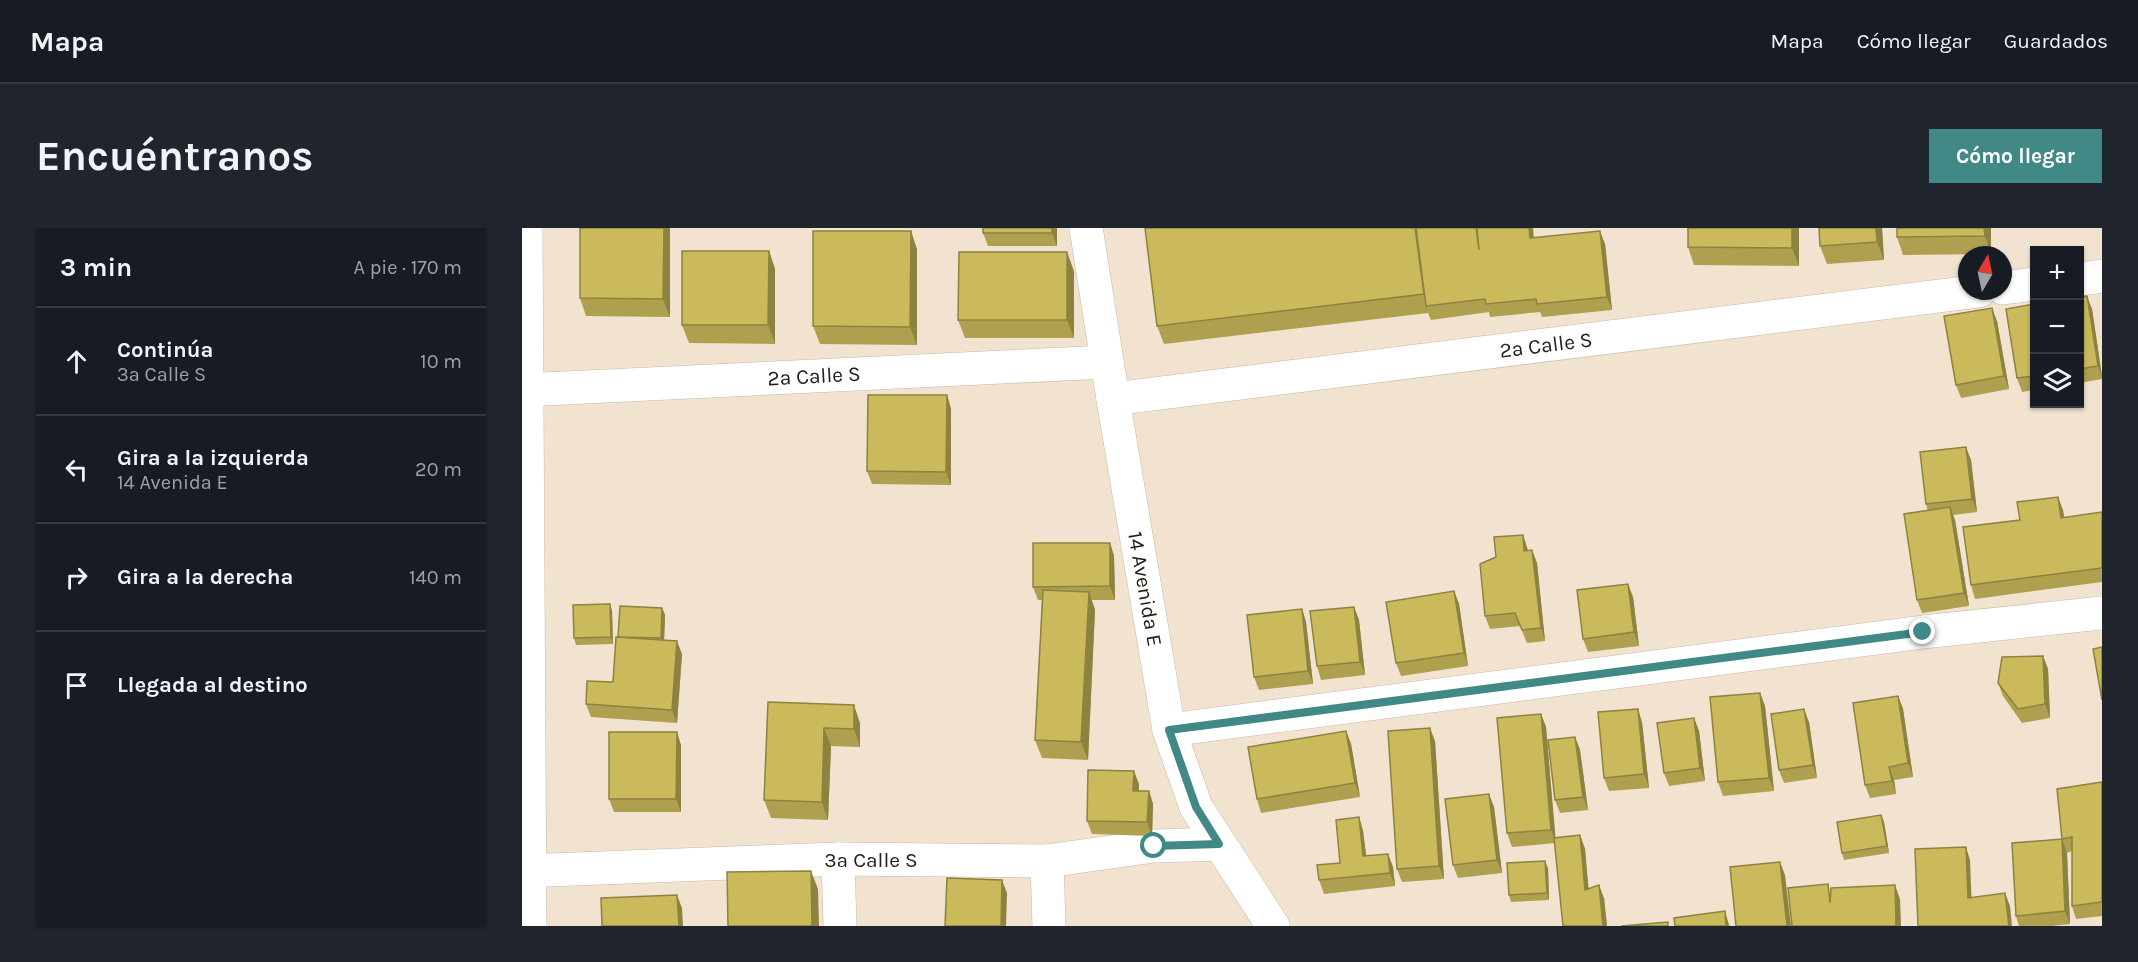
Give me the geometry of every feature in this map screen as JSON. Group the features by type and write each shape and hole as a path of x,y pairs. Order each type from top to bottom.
{"street":[{"path":"526,228 526,871 530,926"},
{"name":"14 Avenida E","path":"1086,228 1169,730 1196,807 1273,926"},
{"path":"2084,278 2102,276"},
{"path":"2012,287 2030,285"},
{"name":"2a Calle S","path":"1113,399 1958,294"},
{"name":"2a Calle S","path":"525,391 1107,362"},
{"path":"1169,730 1923,632 2102,613"},
{"name":"3a Calle S","path":"526,871 838,859 1047,861 1154,846 1219,844"},
{"path":"838,859 840,926"},
{"path":"1047,861 1049,926"}],"building":[{"path":"580,228 664,228 663,299 580,298"},
{"path":"983,228 1052,228 1052,233 983,233"},
{"path":"1145,228 1415,228 1424,294 1157,326"},
{"path":"1416,228 1476,228 1479,250 1477,228 1529,228 1530,238 1600,231 1607,297 1537,304 1536,299 1486,304 1485,299 1426,306"},
{"path":"1688,228 1792,228 1792,248 1688,247"},
{"path":"1819,228 1876,228 1877,242 1820,246"},
{"path":"1897,228 1984,228 1985,236 1897,237"},
{"path":"813,231 911,231 910,327 813,326"},
{"path":"682,251 769,251 768,325 682,325"},
{"path":"959,252 1067,252 1067,320 958,320"},
{"path":"2084,296 2087,296 2098,366 2084,368 2084,300"},
{"path":"2030,305 2030,376 2017,378 2006,309"},
{"path":"1992,308 2004,376 1956,385 1944,316"},
{"path":"868,395 947,395 946,472 867,471"},
{"path":"1966,447 1972,499 1926,504 1920,452"},
{"path":"2058,497 2061,518 2102,512 2102,568 1971,585 1963,527 2020,520 2017,502"},
{"path":"1950,507 1964,593 1917,600 1904,514"},
{"path":"1523,535 1524,551 1532,550 1541,628 1522,630 1515,613 1485,616 1480,564 1496,557 1494,537"},
{"path":"1033,543 1110,543 1110,586 1033,587"},
{"path":"1628,584 1634,632 1583,639 1577,590"},
{"path":"1043,590 1089,592 1081,742 1035,740"},
{"path":"1454,591 1464,653 1396,663 1386,602"},
{"path":"610,604 611,637 574,638 573,605"},
{"path":"620,606 662,608 661,638 618,637"},
{"path":"1354,607 1360,662 1317,666 1310,611"},
{"path":"1302,609 1308,671 1254,677 1247,615"},
{"path":"616,637 677,641 672,710 586,704 587,681 613,682"},
{"path":"2102,647 2102,700 2093,649"},
{"path":"2043,656 2045,704 2018,709 1998,683 2002,657"},
{"path":"1760,693 1769,778 1718,782 1710,697"},
{"path":"1898,696 1908,763 1889,767 1892,781 1865,785 1853,703"},
{"path":"768,702 854,705 854,729 824,728 822,802 764,800"},
{"path":"1638,709 1644,774 1604,778 1598,712"},
{"path":"1804,709 1813,765 1779,770 1771,714"},
{"path":"1541,714 1551,830 1507,833 1497,718"},
{"path":"1694,718 1700,768 1664,773 1657,723"},
{"path":"1430,728 1439,866 1397,869 1388,731"},
{"path":"1346,731 1355,783 1257,799 1248,747"},
{"path":"609,732 677,732 676,799 609,799"},
{"path":"1575,737 1583,797 1555,800 1548,740"},
{"path":"1088,770 1134,771 1133,791 1149,791 1147,822 1087,821"},
{"path":"2102,782 2102,902 2072,906 2072,837 2062,839 2057,789"},
{"path":"1489,794 1497,860 1453,865 1445,799"},
{"path":"1881,815 1887,846 1842,853 1837,822"},
{"path":"1359,817 1363,856 1388,854 1390,873 1319,880 1317,865 1340,863 1336,820"},
{"path":"1580,835 1585,890 1599,885 1603,926 1563,926 1554,838"},
{"path":"2062,839 2065,911 2016,916 2012,843"},
{"path":"1966,847 1968,898 2005,893 2009,926 1918,926 1915,849"},
{"path":"1545,861 1547,893 1509,895 1507,863"},
{"path":"1780,862 1787,926 1736,926 1730,867"},
{"path":"811,871 812,926 728,926 727,872"},
{"path":"947,878 1002,880 1001,926 945,926"},
{"path":"1828,884 1830,903 1831,888 1895,885 1896,926 1792,926 1788,888"},
{"path":"677,895 679,926 602,926 601,898"},
{"path":"1725,911 1726,926 1675,926 1674,918"},
{"path":"1668,922 1668,926 1621,926"}],"route":[{"path":"1154,846 1219,844 1196,807 1169,730 1923,632"}]}
